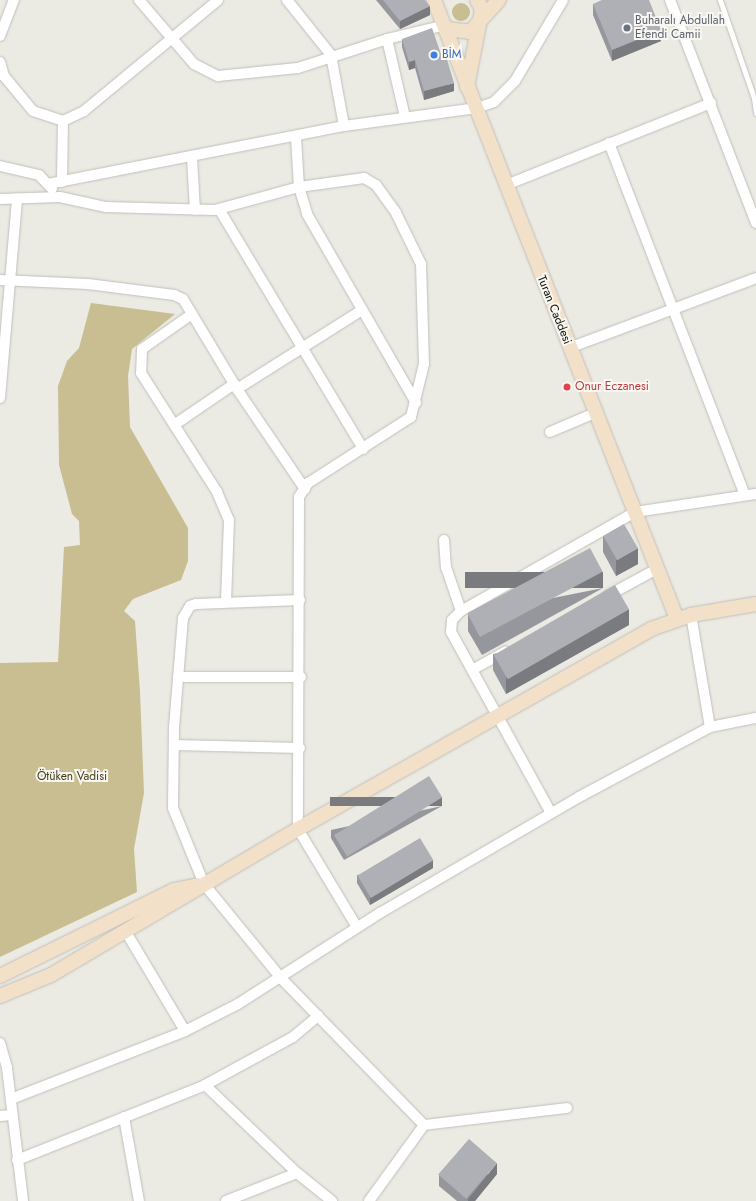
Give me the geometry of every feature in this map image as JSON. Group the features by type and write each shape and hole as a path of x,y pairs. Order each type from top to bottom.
{"street":[{"path":"0,36 14,0"},
{"path":"139,0 171,40 194,64 218,76 298,68 331,55 387,39 447,27 463,34 480,23 499,0"},
{"path":"0,62 4,76 33,111 62,121 84,111 218,0"},
{"path":"287,0 331,55 344,126"},
{"path":"467,87 482,9 477,0"},
{"path":"48,184 296,138 344,126 477,108 505,95 563,0"},
{"path":"670,0 756,223"},
{"name":"Turan Caddesi","path":"440,3 467,87 477,108 569,348 677,619"},
{"path":"387,39 405,117"},
{"path":"506,185 711,103"},
{"path":"62,121 62,182"},
{"path":"296,138 300,187 307,214 416,403"},
{"path":"609,144 675,308 745,495"},
{"path":"192,158 195,210"},
{"path":"0,166 22,168 38,175 60,197"},
{"path":"0,200 60,197 106,207 195,210 219,209 300,187 364,178 376,185 396,214 421,264 424,364 416,403 408,422 363,449 305,489 299,497 300,748 298,829 357,927"},
{"path":"0,398 4,280 17,199"},
{"path":"219,209 363,449"},
{"path":"569,348 756,278"},
{"path":"4,280 88,284 174,295 183,299 235,386 305,489"},
{"path":"174,425 235,386 362,310"},
{"path":"192,314 142,349 140,356 140,373 217,492 229,520 226,602"},
{"path":"550,432 595,413"},
{"path":"551,813 451,632 452,620 461,611 635,512 756,494"},
{"path":"444,540 446,567 461,611"},
{"path":"595,602 657,569"},
{"path":"300,600 226,602 190,606 183,618 178,677 174,745 173,808 204,884 280,977 424,1125"},
{"path":"0,996 51,975 298,829 498,718 613,649 677,619 691,615 756,604"},
{"path":"691,615 710,727"},
{"path":"472,670 513,647"},
{"path":"178,677 300,677"},
{"path":"11,1099 185,1031 238,1004 357,927 551,813 710,727 756,718"},
{"path":"174,745 300,748"},
{"path":"0,976 174,890 204,884"},
{"path":"126,932 185,1031"},
{"path":"17,1160 205,1085 293,1037 318,1016"},
{"path":"0,1042 11,1099 22,1201"},
{"path":"205,1085 297,1173 332,1201"},
{"path":"369,1201 424,1125 567,1108"},
{"path":"0,1116 12,1115"},
{"path":"124,1117 139,1201"},
{"path":"226,1201 297,1173"}],"lane":[{"path":"720,0 754,98 756,113"}],"green space":[{"path":"461,3 467,6 470,12 467,18 461,21 455,18 452,12 455,6"},
{"name":"Ötüken Vadisi","path":"91,303 175,314 132,349 128,376 130,427 188,528 188,561 181,580 133,599 124,611 135,621 140,692 144,793 134,849 137,892 0,957 0,663 58,662 64,547 80,545 79,521 72,514 59,465 58,386 67,361 79,348"}],"building":[{"path":"383,0 425,0 430,6 400,21"},
{"name":"Buharalı Abdullah Efendi Camii","path":"602,0 649,0 661,30 612,50 593,4"},
{"path":"432,28 442,57 446,56 454,83 424,91 415,60 409,62 402,39"},
{"path":"624,524 638,548 617,560 603,536"},
{"path":"590,548 603,572 480,637 467,613"},
{"path":"615,585 629,609 508,679 494,655"},
{"path":"429,776 442,797 347,857 334,835"},
{"path":"420,838 433,860 371,898 357,876"},
{"path":"469,1139 497,1163 466,1199 438,1174"}],"place":[{"name":"Buharalı Abdullah Efendi Camii","path":"627,28"},
{"name":"BİM","path":"434,55"},
{"name":"Onur Eczanesi","path":"567,387"}]}
